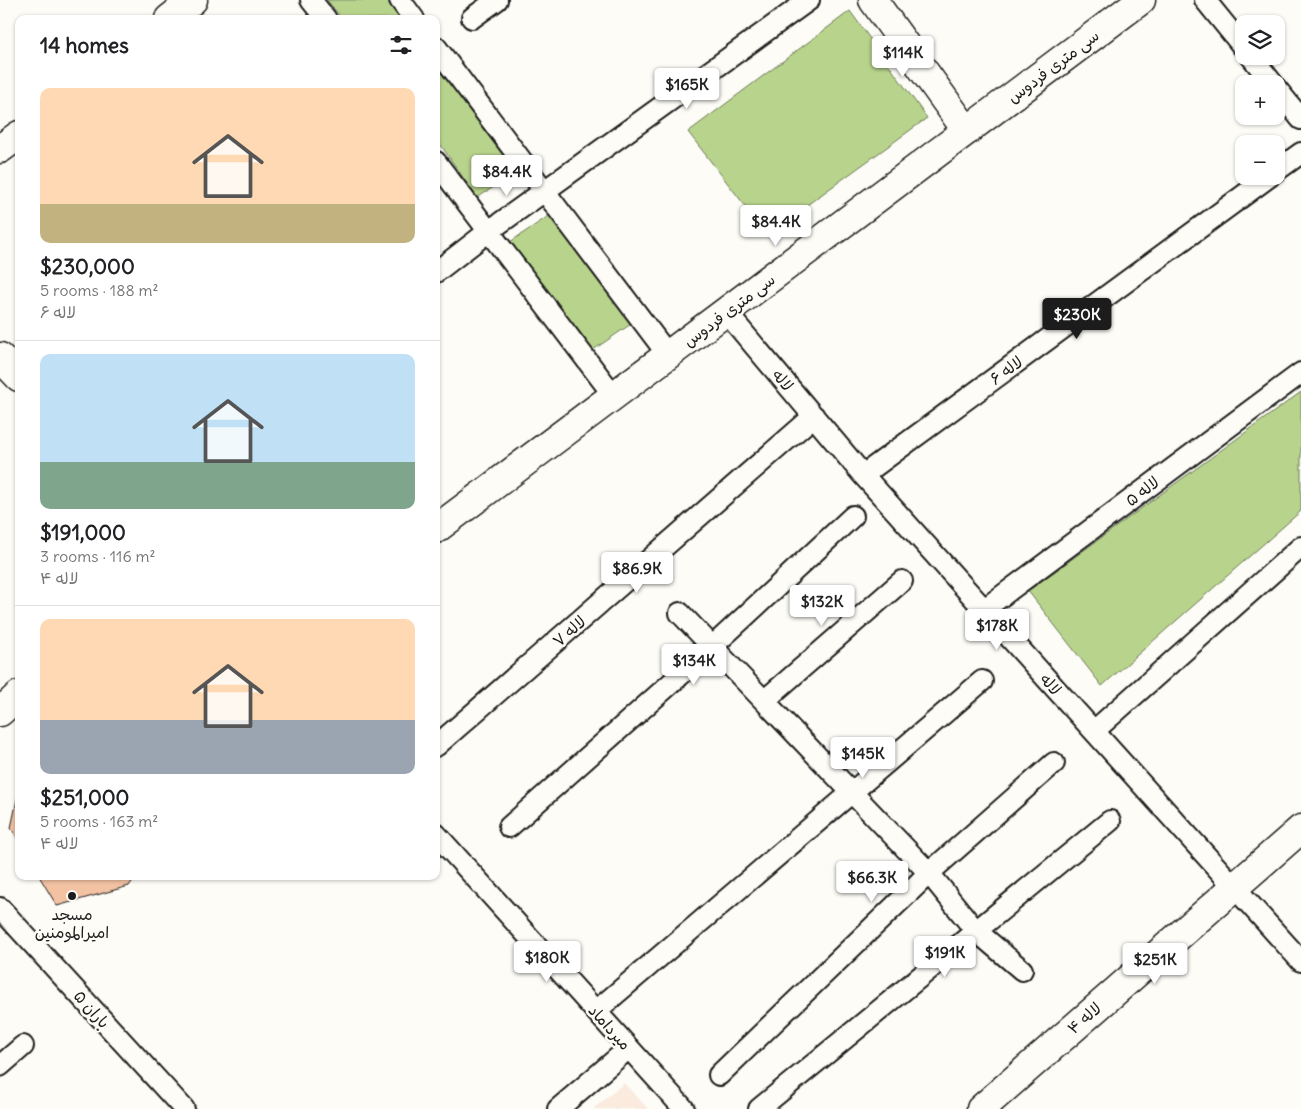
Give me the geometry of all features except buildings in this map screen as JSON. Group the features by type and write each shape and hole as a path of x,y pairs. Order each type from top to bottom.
{"street":[{"path":"174,15 193,0"},
{"path":"311,0 323,15"},
{"path":"400,0 411,15"},
{"path":"472,18 497,0"},
{"path":"440,269 489,231 809,0"},
{"path":"873,0 967,131"},
{"name":"سی متری فردوس","path":"440,526 1142,0"},
{"path":"1205,0 1235,37"},
{"path":"440,52 668,355"},
{"path":"1258,65 1266,75"},
{"path":"1285,99 1301,119"},
{"path":"0,149 15,138"},
{"path":"1285,165 1301,153"},
{"path":"440,167 614,396"},
{"name":"لاله ۶","path":"863,475 1258,185"},
{"name":"لاله","path":"726,312 863,475 1301,961"},
{"name":"لاله ۵","path":"983,610 1301,373"},
{"name":"لاله ۷","path":"440,743 814,416"},
{"path":"509,827 713,646 853,516"},
{"path":"1094,732 1301,547"},
{"path":"765,700 902,581"},
{"path":"680,613 929,873 975,930 1022,970"},
{"path":"596,1011 982,681"},
{"path":"719,1075 929,873 1054,763"},
{"path":"759,1109 1110,821"},
{"name":"لاله ۴","path":"981,1109 1301,829"},
{"name":"میرداماد","path":"440,838 684,1109"},
{"name":"باران ۵","path":"0,908 184,1109"},
{"path":"0,1066 23,1046"},
{"path":"558,1109 629,1048"}],"shaded area":[{"path":"624,1083 648,1109 593,1109"}],"green space":[{"path":"327,0 390,0 402,15 339,15"},
{"path":"850,11 927,118 767,234 688,132"},
{"path":"443,63 518,171 477,198 440,144 440,65"},
{"path":"550,215 634,322 590,352 510,242"},
{"path":"1301,392 1301,511 1102,686 1028,591"}],"place":[{"name":"مسجد امیرالمومنین","path":"72,896"}]}
